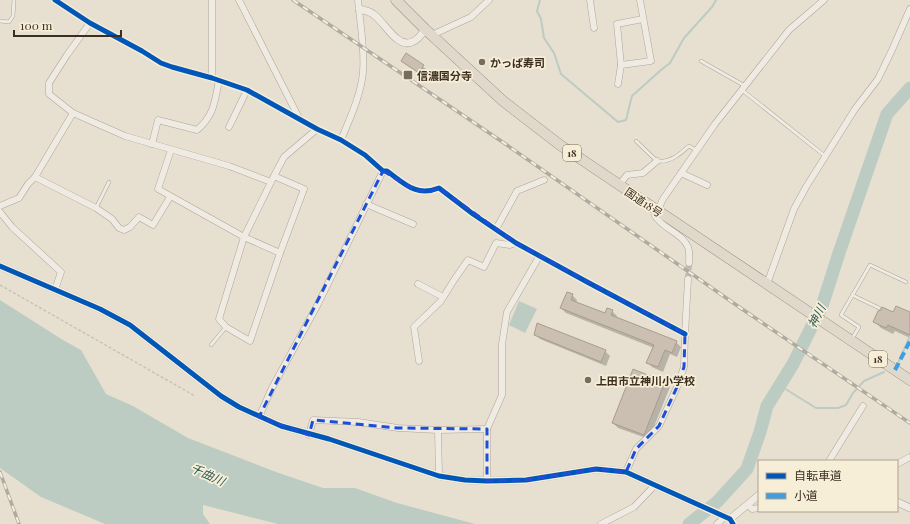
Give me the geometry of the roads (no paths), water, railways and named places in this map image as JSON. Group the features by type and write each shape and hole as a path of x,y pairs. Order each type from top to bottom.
{"highway":[{"name":"国道18号","path":"396,0 503,101 560,145 910,380"}],"street":[{"path":"55,0 90,24 142,51 161,63 172,68 219,80 247,90 317,129 341,140 365,155 383,171 387,171 415,190 429,192 439,188 473,214 516,243 685,334"},
{"path":"212,0 212,78"},
{"path":"239,0 299,118"},
{"path":"341,140 359,91 363,72 363,48 358,0"},
{"path":"359,9 366,10 374,14 400,41 407,43 412,42 429,32 471,17 489,0"},
{"path":"590,0 594,28"},
{"path":"622,66 651,61 640,0"},
{"path":"689,263 688,248 686,243 659,222 655,216 663,199 696,150 789,30 824,0"},
{"path":"770,285 794,209 806,187 855,109 878,79 910,9"},
{"path":"618,84 622,66 617,24 643,19"},
{"path":"90,24 49,83 49,94 73,114 125,136 229,166 271,182"},
{"path":"152,144 158,120 197,130 205,124 214,109 219,80"},
{"path":"229,127 247,90"},
{"path":"0,206 20,198 28,184 35,177 73,114"},
{"path":"274,176 304,190 280,253 250,341 226,327 219,319 244,237 274,176 284,157 317,129"},
{"path":"170,150 158,189 244,237 280,253"},
{"path":"619,185 627,175 644,173 657,161"},
{"path":"259,417 272,388 318,304 383,171"},
{"path":"681,173 707,185"},
{"path":"35,177 96,208 112,219 119,228 124,230 130,227 139,217 153,225 170,197"},
{"path":"496,229 517,191 544,180"},
{"path":"366,204 413,224"},
{"path":"0,212 12,227 61,272 55,290"},
{"path":"420,361 414,327 443,297 468,260 484,267 496,243 510,245 516,243"},
{"path":"487,481 487,429 502,395 502,344 507,312 540,255"},
{"path":"0,266 100,309 130,325 221,396 239,407 281,426 329,439 439,476 487,481 526,480 596,469 626,472 729,520"},
{"path":"626,472 636,449 659,426 677,387 684,366 688,279"},
{"path":"418,284 443,297"},
{"path":"830,460 863,406"},
{"path":"309,434 313,420 358,422 398,428 438,430 487,429"},
{"path":"438,430 439,476"},
{"path":"898,463 910,457"},
{"path":"601,524 634,507 655,485"},
{"path":"717,524 729,520 758,496"},
{"path":"898,502 910,508"},
{"path":"748,505 752,509 758,508"}],"lane":[{"path":"0,21 9,22 13,16 14,0"},
{"path":"701,61 744,88 826,157"},
{"path":"636,141 657,161 669,160 680,154 689,146 696,150"},
{"path":"96,208 109,182"},
{"path":"849,339 859,327 841,315 870,265 906,282"},
{"path":"852,295 879,308"},
{"path":"211,344 226,327"}],"water":[{"name":"千曲川","path":"0,300 81,350 106,394 133,406 188,438 276,472 323,488 355,488 397,503 475,524 278,524 203,505 203,514 210,524 105,524 41,497 0,468"},
{"path":"519,301 537,309 525,333 509,325"}],"waterway":[{"path":"540,0 537,11 541,19 544,38 554,53 561,74 618,122 626,120 632,96 670,63 684,38 712,7 716,0"},
{"name":"神川","path":"689,524 717,502 747,469 767,406 793,364 822,306 887,114 910,88"},
{"path":"899,361 910,336"},
{"path":"779,385 816,408 838,408 846,405 853,393 864,381 884,372"}],"tunnel":[{"path":"688,279 689,263"}],"railway":[{"path":"293,0 504,143 742,309 910,423"},
{"path":"0,472 19,524"}],"place":[{"name":"かっぱ寿司","path":"482,62"},
{"name":"信濃国分寺","path":"408,75"},
{"name":"上田市立神川小学校","path":"588,380"}]}
